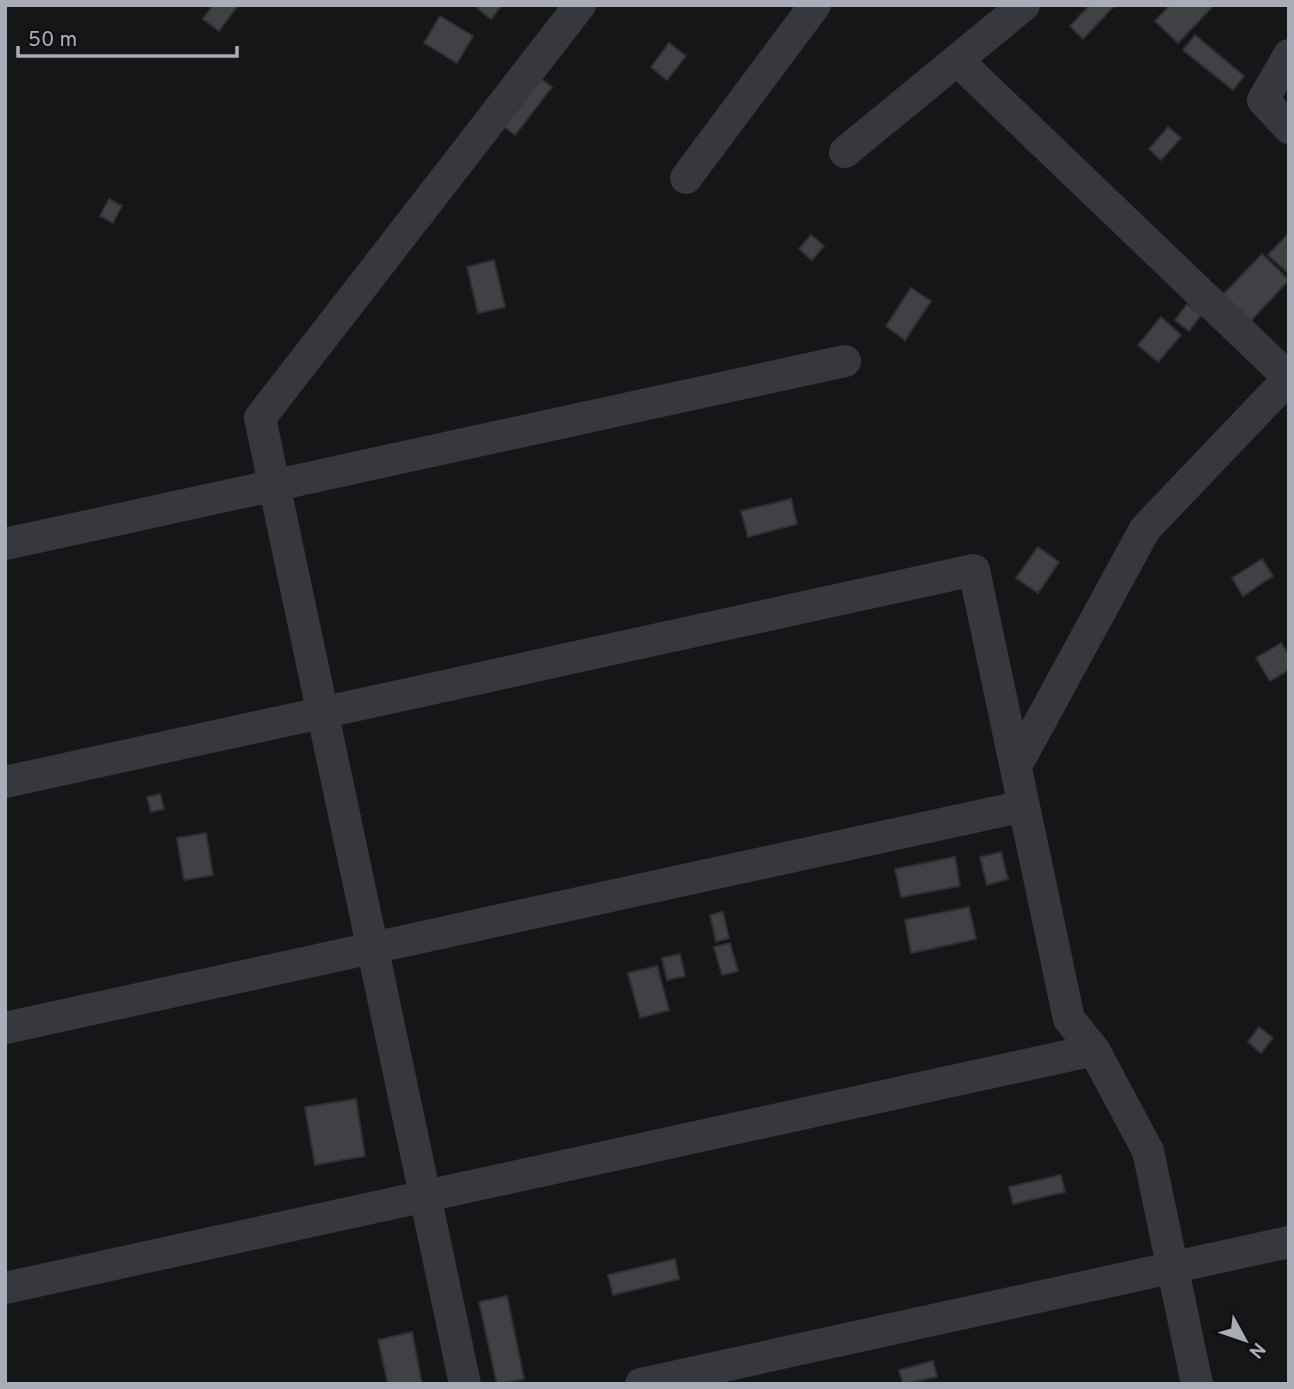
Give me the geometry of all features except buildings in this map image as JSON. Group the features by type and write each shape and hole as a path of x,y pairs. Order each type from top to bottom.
{"street":[{"path":"465,1384 260,418 580,5"},
{"path":"686,178 815,5"},
{"path":"845,152 1024,5"},
{"path":"1289,55 1263,100 1289,128"},
{"path":"957,60 1289,378 1146,530 1016,766"},
{"path":"5,544 845,361"},
{"path":"5,782 974,570 1069,1019 1094,1050 1148,1151 1197,1384"},
{"path":"5,1028 1024,806"},
{"path":"5,1288 1094,1050"},
{"path":"641,1384 1289,1242"}]}
